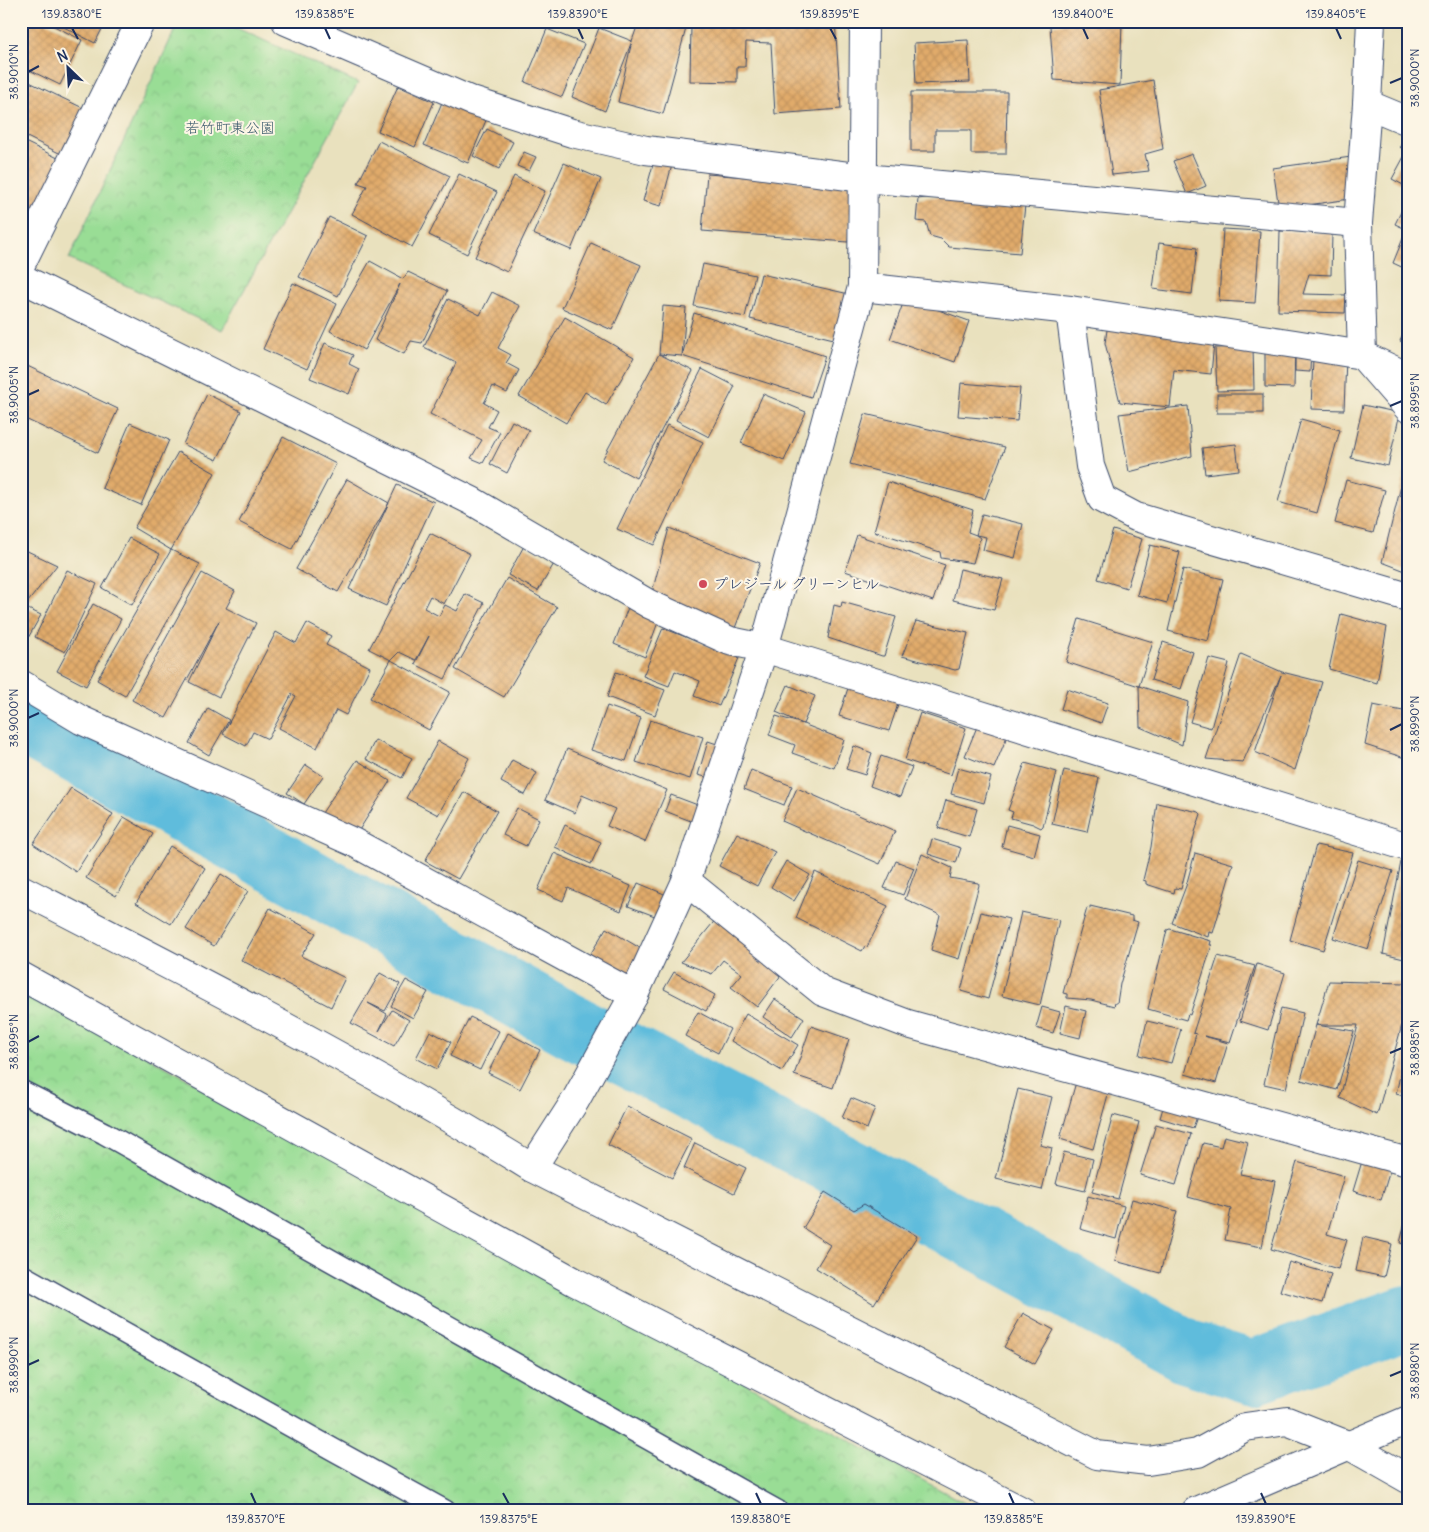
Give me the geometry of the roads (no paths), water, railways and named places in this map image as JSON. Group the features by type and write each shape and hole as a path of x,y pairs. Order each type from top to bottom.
{"street":[{"path":"21,264 141,21"},
{"path":"286,21 472,101 572,133 646,150 864,178 1358,224"},
{"path":"532,1168 575,1101 634,994 686,881 764,648 862,287 864,21"},
{"path":"1371,21 1358,224 1362,355 1408,408"},
{"path":"1367,104 1408,121"},
{"path":"21,278 472,501 649,604 730,640 764,648 1408,847"},
{"path":"862,287 1070,310 1362,355 1408,377"},
{"path":"1070,310 1090,466 1102,499 1136,517 1408,597"},
{"path":"21,684 81,720 353,842 634,994"},
{"path":"686,881 823,992 908,1024 1408,1162"},
{"path":"21,889 239,1001 452,1119 532,1168 1098,1455 1148,1460 1198,1453 1245,1427 1287,1421 1350,1446 1408,1479"},
{"path":"21,976 575,1282 1022,1511"},
{"path":"1196,1511 1408,1420"}],"lane":[{"path":"21,1091 104,1133 777,1511"},
{"path":"21,1274 445,1511"}],"waterway":[{"path":"21,721 570,1025 920,1207 1188,1352 1252,1372 1408,1317"}],"place":[{"name":"プレジール グリーンヒル","path":"703,584"}],"park label":[{"name":"若竹町東公園","path":"230,128"}]}
